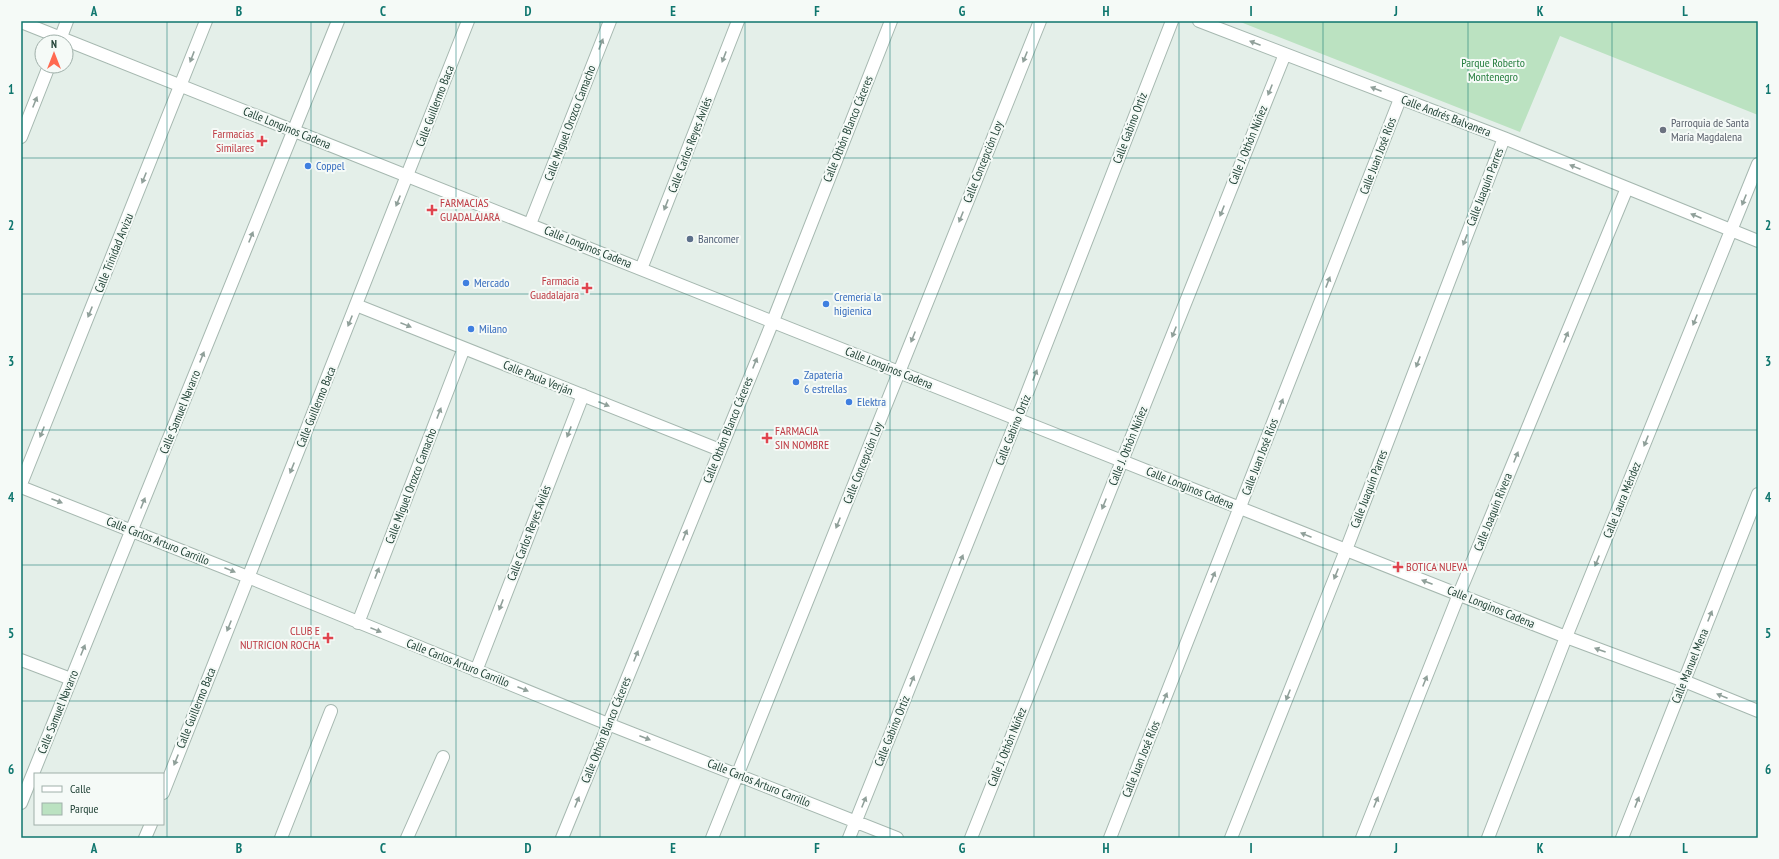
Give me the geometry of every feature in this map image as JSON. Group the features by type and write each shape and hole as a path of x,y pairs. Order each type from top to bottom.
{"street":[{"path":"62,34 67,21"},
{"name":"Calle Trinidad Arvizu","path":"21,485 206,21"},
{"name":"Calle Samuel Navarro","path":"21,802 338,21"},
{"name":"Calle Guillermo Baca","path":"164,790 468,21"},
{"name":"Calle Miguel Orozco Camacho","path":"530,224 610,21"},
{"name":"Calle Carlos Reyes Avilés","path":"641,268 738,21"},
{"name":"Calle Othón Blanco Cáceres","path":"562,838 773,321 891,21"},
{"name":"Calle Concepción Loy","path":"712,838 1040,21"},
{"name":"Calle Gabino Ortiz","path":"850,838 1017,419 1172,21"},
{"name":"Calle Andrés Balvanera","path":"1199,21 1504,138 1758,241"},
{"name":"Calle Longinos Cadena","path":"21,22 47,34"},
{"name":"Calle Longinos Cadena","path":"74,45 181,85 641,268 899,373 1566,637 1684,681 1758,711"},
{"name":"Calle J. Othón Núñez","path":"971,838 1285,54"},
{"path":"21,137 46,74"},
{"name":"Calle Juan José Ríos","path":"1110,838 1400,99"},
{"name":"Calle Juaquín Parres","path":"1231,838 1346,550 1504,138"},
{"name":"Calle Laura Méndez","path":"1488,838 1566,637 1758,164"},
{"name":"Calle Joaquín Rivera","path":"1362,838 1459,594 1627,188"},
{"name":"Calle Paula Verján","path":"356,305 720,450"},
{"name":"Calle Miguel Orozco Camacho","path":"358,623 464,348"},
{"name":"Calle Carlos Reyes Avilés","path":"476,671 583,395"},
{"name":"Calle Carlos Arturo Carrillo","path":"21,485 476,671 897,838"},
{"name":"Calle Manuel Mena","path":"1622,838 1758,494"},
{"path":"21,660 71,679"},
{"path":"281,838 331,712"},
{"path":"407,838 443,757"},
{"path":"145,838 151,825"}],"green space":[{"name":"Parque Roberto Montenegro","path":"1238,21 1758,21 1758,115 1560,36 1520,132"}],"place":[{"name":"Parroquia de Santa María Magdalena","path":"1663,130"},
{"name":"Farmacias Similares","path":"262,141"},
{"name":"Coppel","path":"308,166"},
{"name":"FARMACIAS GUADALAJARA","path":"432,210"},
{"name":"Bancomer","path":"690,239"},
{"name":"Mercado","path":"466,283"},
{"name":"Farmacia Guadalajara","path":"587,288"},
{"name":"Cremeria la higienica","path":"826,304"},
{"name":"Milano","path":"471,329"},
{"name":"Zapateria 6 estrellas","path":"796,382"},
{"name":"Elektra","path":"849,402"},
{"name":"FARMACIA SIN NOMBRE","path":"767,438"},
{"name":"BOTICA NUEVA","path":"1398,567"},
{"name":"CLUB E NUTRICION ROCHA","path":"328,638"}]}
